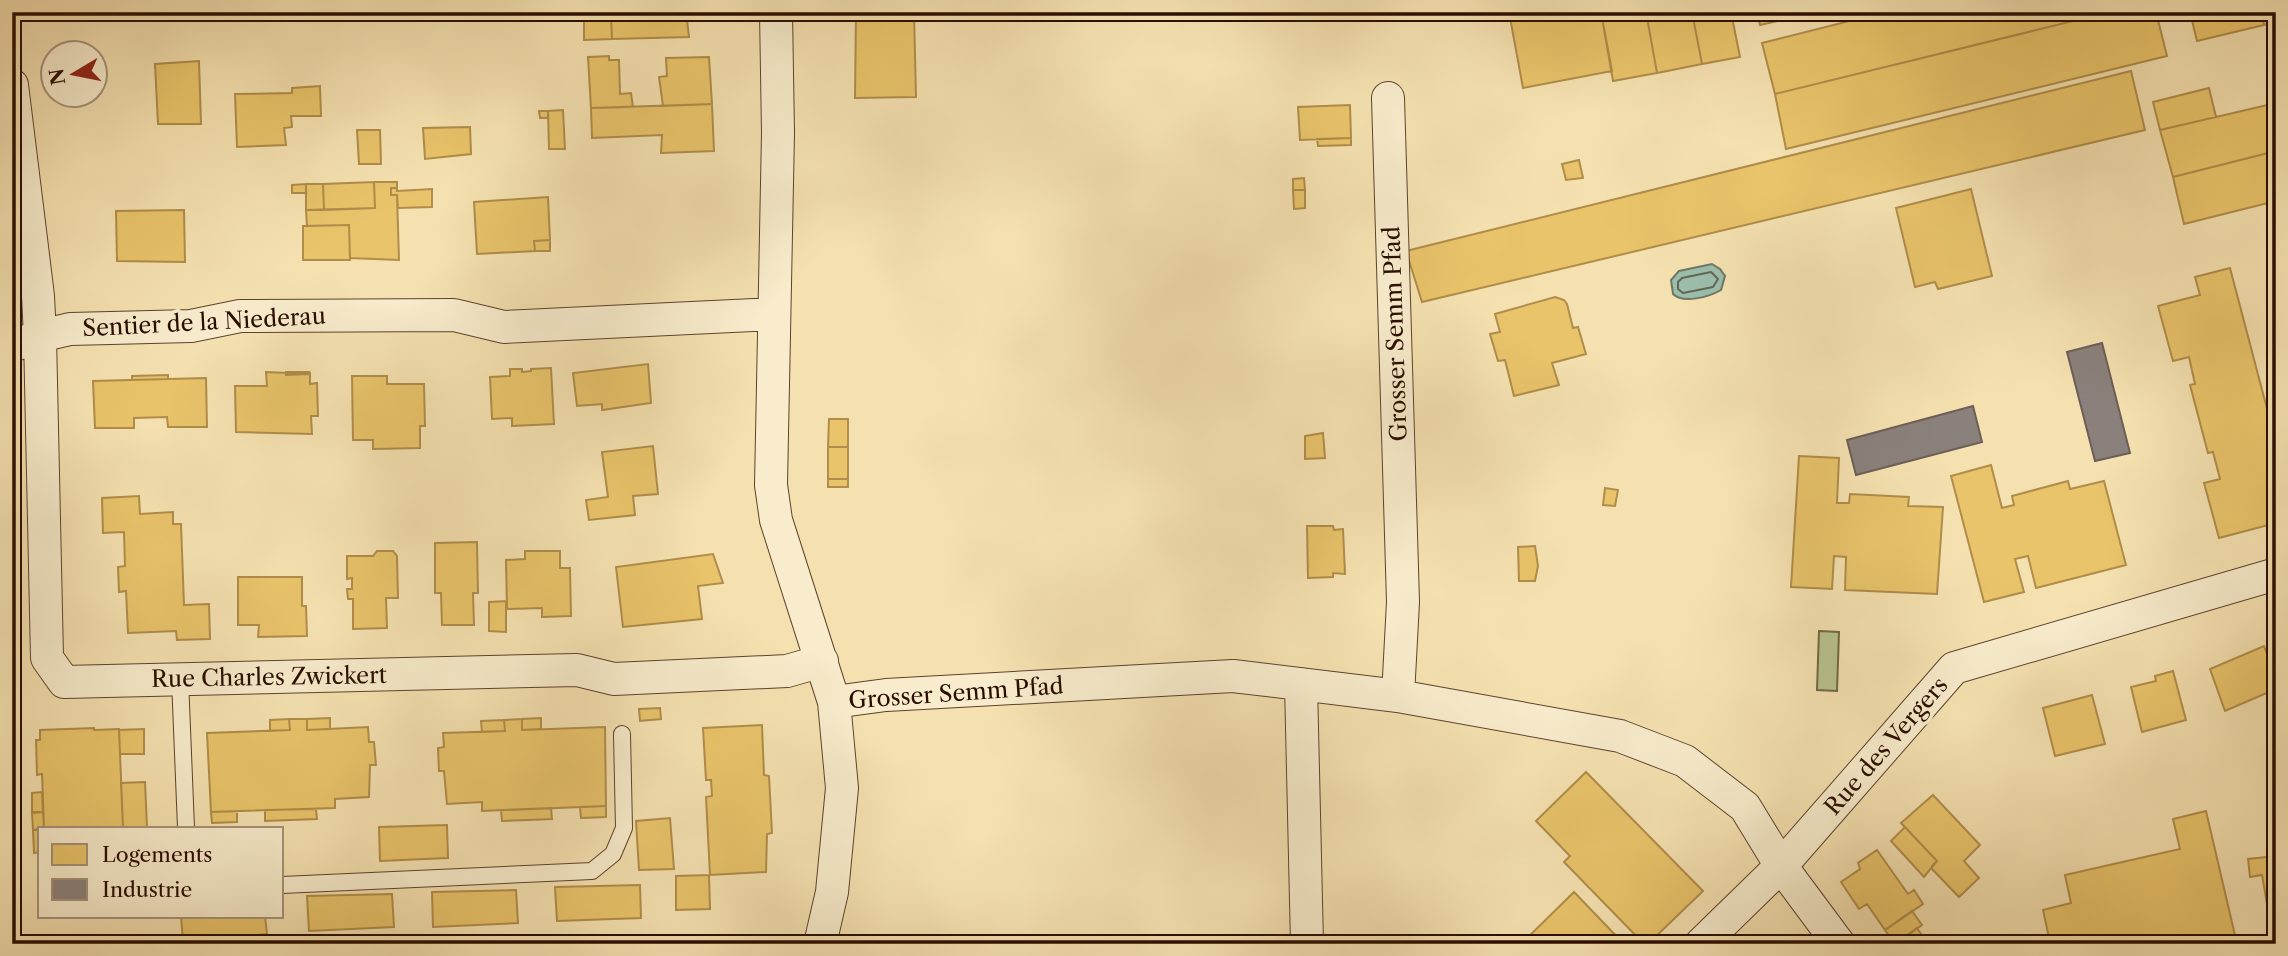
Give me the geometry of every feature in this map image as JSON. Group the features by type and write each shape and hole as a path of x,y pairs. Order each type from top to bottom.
{"street":[{"name":"Grosser Semm Pfad","path":"776,12 778,133 771,485 776,520 834,702 886,695 1233,676 1398,696 1620,736 1685,761 1745,807 1781,866 1839,944"},
{"path":"12,85 38,296 26,341"},
{"name":"Grosser Semm Pfad","path":"1388,98 1403,602 1398,696"},
{"name":"Sentier de la Niederau","path":"26,341 70,329 191,326 240,316 454,315 503,327 774,314"},
{"name":"Rue Charles Zwickert","path":"26,341 47,658 64,682 577,670 614,679 787,671 822,662"},
{"name":"Rue des Vergers","path":"1701,944 1781,866 1954,668 2276,574"},
{"path":"1301,684 1307,944"},
{"path":"820,944 832,892 842,788 834,702"}],"lane":[{"path":"180,679 186,827"},
{"path":"284,885 593,871 613,854 624,828 622,734"}],"green space":[{"path":"1819,631 1839,632 1837,691 1817,690"}],"water":[{"path":"1712,264 1725,276 1721,290 1689,299 1673,294 1671,280 1679,271"}],"building: Logements":[{"path":"914,12 916,97 855,98 856,13"},
{"path":"1283,12 1300,12 1301,16 1283,16"},
{"path":"1509,12 1601,12 1612,71 1523,88"},
{"path":"1601,12 1646,12 1657,73 1613,81"},
{"path":"1646,12 1692,12 1702,64 1657,73"},
{"path":"1692,12 1731,12 1740,57 1702,64"},
{"path":"1757,12 1817,12 1760,25"},
{"path":"1885,12 2110,12 1775,94 1762,43"},
{"path":"2110,12 2156,12 2167,56 1786,149 1775,94"},
{"path":"2190,12 2261,12 2264,25 2197,41"},
{"path":"2261,12 2275,12 2276,22 2264,25"},
{"path":"630,14 632,21 687,20 689,37 612,39 611,15"},
{"path":"611,20 612,39 584,40 584,21"},
{"path":"609,56 609,60 619,60 620,94 631,93 633,107 591,108 588,57"},
{"path":"709,57 712,104 663,106 659,77 667,76 666,58"},
{"path":"199,61 201,124 158,124 155,64"},
{"path":"2131,71 2145,130 1422,302 1406,251"},
{"path":"320,86 321,116 291,116 292,127 284,128 286,145 237,147 235,94 292,93 292,88"},
{"path":"2209,88 2216,117 2160,130 2153,102"},
{"path":"2276,103 2276,151 2173,177 2160,130"},
{"path":"712,104 714,151 661,153 662,135 592,138 591,108"},
{"path":"1350,105 1351,138 1300,140 1298,107"},
{"path":"563,110 565,149 549,149 548,111"},
{"path":"539,111 548,111 548,118 540,118"},
{"path":"470,127 471,154 425,159 423,128"},
{"path":"357,130 380,130 381,164 359,164"},
{"path":"1351,138 1351,145 1318,146 1317,139"},
{"path":"2276,151 2276,201 2184,224 2173,177"},
{"path":"1579,160 1583,178 1566,180 1562,164"},
{"path":"1304,178 1305,190 1293,190 1293,179"},
{"path":"374,182 397,182 397,188 391,188 391,195 397,195 399,260 350,258 349,225 307,226 306,210 375,208"},
{"path":"374,182 375,208 324,210 323,184"},
{"path":"306,184 306,193 292,193 292,185"},
{"path":"306,184 323,184 324,210 306,210"},
{"path":"391,188 397,188 397,191 432,189 432,207 398,208 397,195 391,195"},
{"path":"1971,189 1992,276 1938,289 1935,282 1915,287 1896,208"},
{"path":"1293,190 1305,190 1305,208 1294,209"},
{"path":"548,197 550,240 534,241 535,251 477,254 474,202"},
{"path":"184,210 185,262 117,261 116,211"},
{"path":"349,225 350,260 303,260 303,226"},
{"path":"550,240 550,251 535,251 534,241"},
{"path":"2230,268 2276,443 2276,523 2219,538 2204,483 2220,479 2213,452 2208,453 2190,385 2195,384 2189,357 2173,361 2158,306 2200,295 2195,277"},
{"path":"1555,297 1567,304 1573,328 1578,327 1586,354 1552,363 1559,385 1514,396 1505,360 1498,361 1490,334 1500,332 1495,314"},
{"path":"648,364 651,403 602,410 602,404 577,406 573,373"},
{"path":"551,368 554,424 512,426 512,418 492,419 490,377 510,376 510,369 522,369 522,372"},
{"path":"266,372 310,372 310,384 317,383 318,416 311,416 312,434 236,432 235,386 267,386"},
{"path":"286,372 309,372 309,374 286,375"},
{"path":"168,375 168,379 132,380 132,376"},
{"path":"352,376 387,376 387,384 424,384 425,426 420,426 420,448 373,449 373,440 353,440"},
{"path":"206,378 207,427 168,427 167,417 134,418 134,428 95,428 93,381"},
{"path":"829,419 848,419 848,447 828,447"},
{"path":"1323,433 1325,458 1305,459 1305,436"},
{"path":"653,446 658,494 633,496 635,515 589,520 586,500 608,497 602,452"},
{"path":"828,447 848,447 848,479 828,479"},
{"path":"1799,456 1839,458 1837,503 1849,503 1850,494 1909,497 1908,506 1943,507 1937,594 1845,590 1846,557 1834,556 1832,589 1791,587"},
{"path":"1991,465 2002,508 2014,505 2012,496 2068,481 2070,489 2104,481 2126,565 2036,588 2028,556 2015,559 2024,592 1984,602 1951,476"},
{"path":"828,479 848,479 848,487 828,487"},
{"path":"1605,488 1618,490 1615,506 1603,505"},
{"path":"139,496 140,514 173,512 173,524 181,524 184,605 209,604 210,639 177,640 176,631 128,633 126,591 119,592 118,567 125,566 124,532 103,533 102,498"},
{"path":"1307,526 1333,526 1334,530 1343,529 1345,574 1333,573 1333,577 1308,578"},
{"path":"477,542 478,593 473,593 474,625 442,625 441,593 435,593 435,543"},
{"path":"1535,546 1538,566 1535,581 1519,581 1518,547"},
{"path":"377,551 393,551 397,556 398,598 386,598 387,628 353,629 353,599 348,599 347,589 352,589 352,578 347,579 347,556 373,556"},
{"path":"525,551 560,551 560,568 570,568 571,616 542,617 542,608 507,609 506,560 525,559"},
{"path":"713,554 723,583 698,586 702,619 623,627 616,567"},
{"path":"238,577 302,577 302,606 306,606 307,636 258,637 259,625 238,625"},
{"path":"506,601 506,632 489,631 489,602"},
{"path":"2264,646 2276,679 2276,689 2225,711 2210,669"},
{"path":"2173,671 2186,720 2142,732 2131,687 2156,681 2155,676"},
{"path":"2092,695 2105,744 2055,756 2043,708"},
{"path":"660,708 661,719 640,721 639,709"},
{"path":"330,718 330,729 307,730 307,719"},
{"path":"541,718 541,729 522,730 522,719"},
{"path":"289,719 307,719 307,730 368,727 369,742 374,742 376,765 370,765 369,797 335,799 335,808 211,812 207,733 290,730"},
{"path":"289,719 290,730 270,731 270,720"},
{"path":"522,719 522,730 605,727 606,806 482,811 482,802 447,804 444,771 439,771 438,748 444,747 443,733 505,731 504,720"},
{"path":"504,720 505,731 482,732 481,721"},
{"path":"762,725 764,775 769,776 772,833 767,834 766,872 710,875 706,797 712,796 711,780 706,780 703,728"},
{"path":"119,729 123,827 44,827 42,774 37,775 36,740 40,740 40,730"},
{"path":"144,729 144,754 120,754 119,730"},
{"path":"1586,772 1703,891 1648,944 1644,944 1564,862 1570,856 1536,821"},
{"path":"145,782 147,827 123,827 121,783"},
{"path":"42,792 43,812 32,812 32,793"},
{"path":"1933,795 1980,845 1964,861 1979,878 1959,897 1932,869 1937,861 1901,823"},
{"path":"606,806 606,817 581,818 580,807"},
{"path":"551,808 552,819 502,821 501,810"},
{"path":"316,809 317,819 265,821 265,810"},
{"path":"2206,811 2237,944 2033,944 2032,941 2049,938 2043,910 2071,903 2065,875 2180,849 2173,819"},
{"path":"43,812 44,827 33,830 32,813"},
{"path":"211,812 237,812 237,822 212,823"},
{"path":"670,818 674,869 639,870 636,821"},
{"path":"447,825 448,858 380,861 379,827"},
{"path":"1905,827 1937,861 1924,877 1891,841"},
{"path":"33,830 38,830 38,852 34,853"},
{"path":"1877,850 1908,894 1914,890 1923,904 1885,930 1867,904 1859,909 1841,882 1860,869 1858,863"},
{"path":"2276,856 2276,944 2271,904 2267,904 2262,875 2250,877 2248,859"},
{"path":"709,875 710,909 676,910 676,876"},
{"path":"640,885 641,918 557,921 555,887"},
{"path":"516,890 518,923 433,927 432,892"},
{"path":"1574,892 1624,944 1521,944"},
{"path":"392,894 394,927 309,931 307,896"},
{"path":"1912,911 1922,925 1895,944 1885,930"},
{"path":"181,918 265,918 267,934 183,942"},
{"path":"1917,928 1928,944 1895,944"}],"building: Industrie":[{"path":"2102,343 2130,453 2095,461 2067,352"},
{"path":"1973,406 1982,442 1856,475 1847,440"}]}
